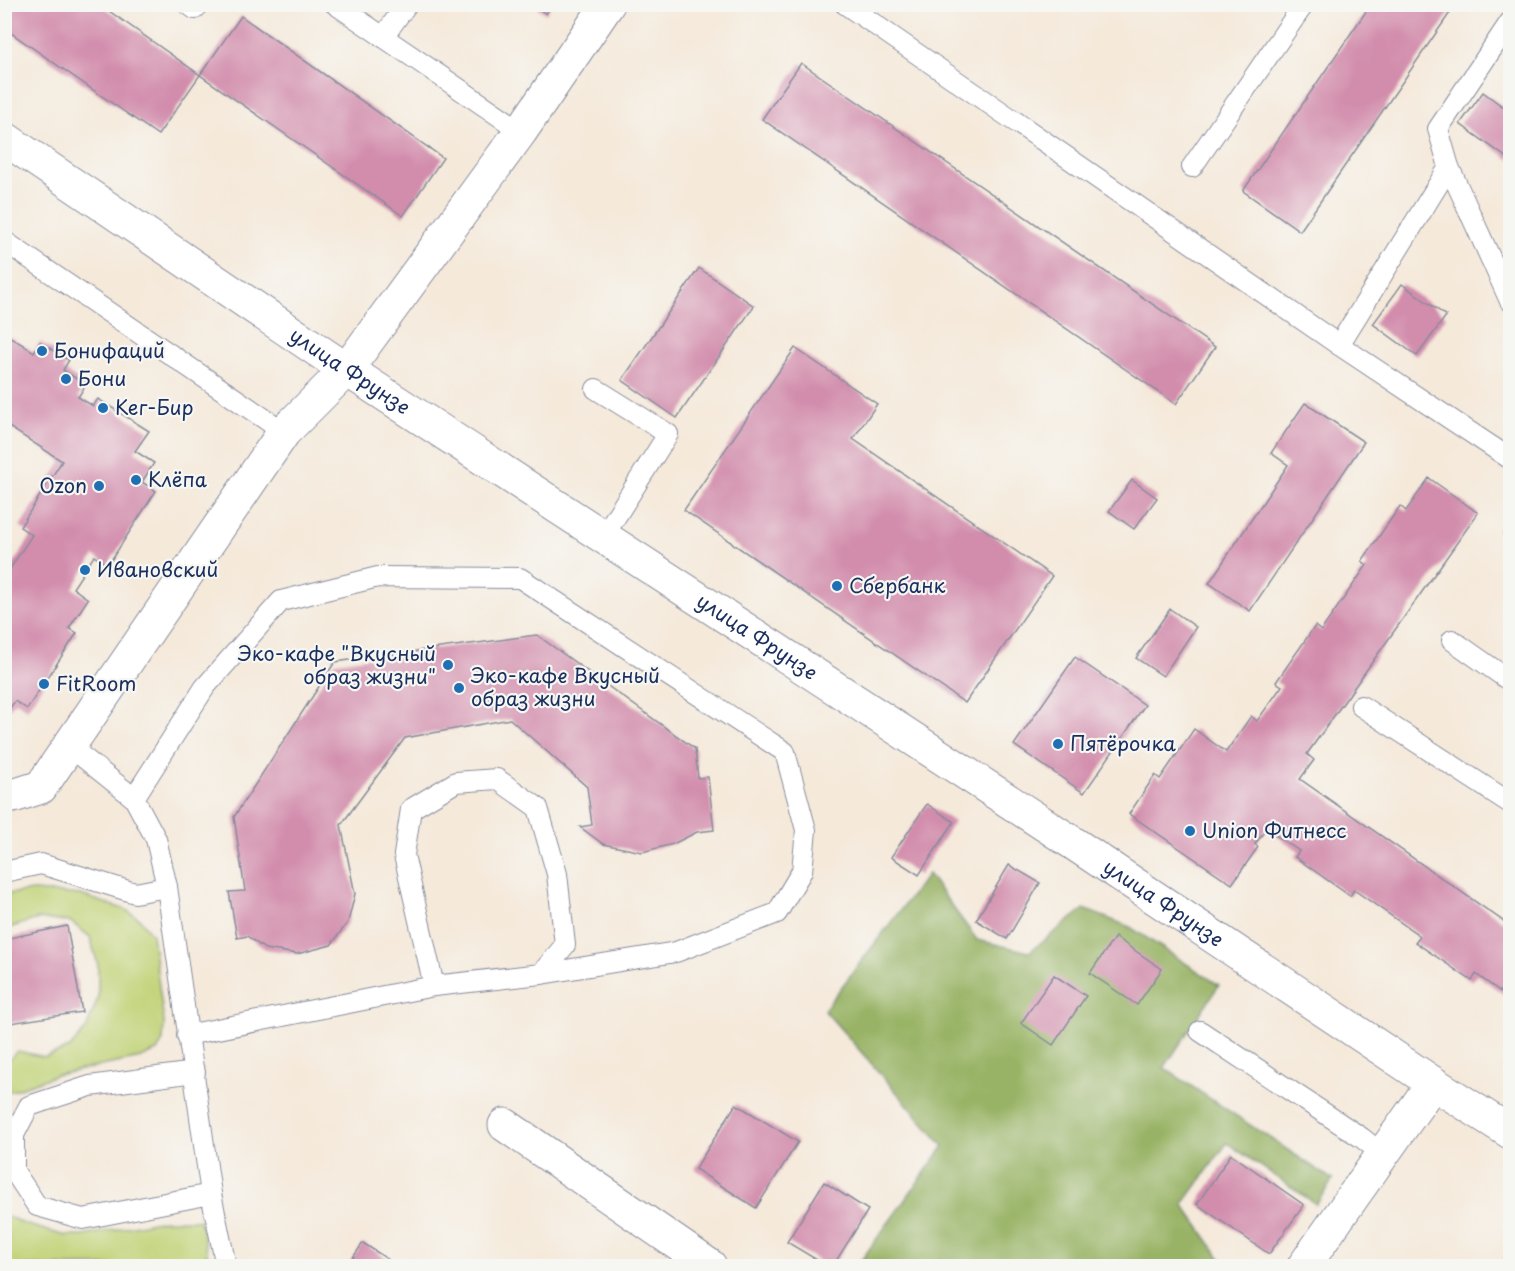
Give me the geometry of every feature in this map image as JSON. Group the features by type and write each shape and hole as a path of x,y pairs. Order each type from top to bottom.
{"street":[{"path":"4,796 13,796 41,788 284,432 347,369 521,131 608,4"},
{"name":"улица Фрунзе","path":"4,138 347,369 1076,844 1433,1083 1508,1126"},
{"path":"1304,1266 1433,1083"},
{"path":"505,1125 710,1266"}],"lane":[{"path":"188,4 195,9 199,4"},
{"path":"335,4 521,131"},
{"path":"383,37 407,4"},
{"path":"845,4 1339,345 1509,458"},
{"path":"1192,167 1304,4"},
{"path":"1510,22 1438,129 1449,167 1510,300"},
{"path":"1339,345 1449,167"},
{"path":"4,241 284,432"},
{"path":"596,389 668,434 603,537"},
{"path":"134,798 205,687 281,601 378,577 520,578 785,752 806,830 802,871 777,913 676,952 542,974 434,986 187,1035"},
{"path":"1452,640 1510,681"},
{"path":"1361,706 1510,802"},
{"path":"69,746 134,798 156,839 167,887 211,1194 226,1266"},
{"path":"434,986 404,855 411,809 456,782 497,779 538,808 557,874 565,945 542,974"},
{"path":"4,872 41,864 135,893 167,887"},
{"path":"1200,1031 1362,1138 1382,1154"},
{"path":"195,1072 90,1086 29,1106 14,1135 14,1171 37,1206 83,1219 211,1194"}],"green space":[{"path":"928,874 977,940 1029,952 1084,909 1130,927 1219,985 1164,1068 1333,1180 1316,1204 1227,1143 1183,1204 1226,1266 857,1266 944,1146 824,1010"},
{"path":"34,891 81,895 126,910 140,919 152,935 164,1022 163,1041 157,1051 141,1058 56,1075 12,1091 5,1090 5,1064 17,1051 45,1057 70,1048 86,1029 98,998 98,965 90,937 71,922 38,919 5,929 5,894"},
{"path":"5,1215 24,1224 66,1236 83,1236 163,1220 200,1220 210,1266 8,1266 5,1265"}],"building":[{"path":"4,4 99,4 200,75 158,135 4,28"},
{"path":"532,4 552,4 546,14"},
{"path":"1371,4 1456,4 1300,231 1243,191"},
{"path":"241,16 443,158 403,216 200,75"},
{"path":"801,63 1215,347 1176,404 762,119"},
{"path":"1483,92 1510,112 1510,160 1460,124"},
{"path":"699,268 754,306 677,418 622,380"},
{"path":"1402,284 1446,316 1417,356 1373,324"},
{"path":"4,333 34,352 40,342 69,360 63,370 86,385 78,397 93,406 98,399 149,431 135,451 154,463 142,482 156,491 108,565 94,556 73,588 88,599 69,628 77,633 27,709 15,701 4,716 4,578 32,535 20,527 62,461 6,425 4,428"},
{"path":"795,348 877,404 853,439 1052,576 965,703 684,510"},
{"path":"1305,403 1364,442 1250,611 1209,583 1288,465 1271,453"},
{"path":"1429,478 1478,513 1307,754 1314,760 1300,779 1510,926 1510,999 1476,974 1472,981 1415,942 1420,936 1354,890 1350,896 1295,857 1299,851 1266,829 1255,844 1258,847 1232,884 1129,814 1155,775 1160,779 1194,729 1226,752 1251,716 1257,721 1282,686 1276,682 1315,626 1321,631 1367,565 1362,561 1400,506 1406,511"},
{"path":"1132,480 1157,498 1134,529 1109,511"},
{"path":"1510,524 1510,540 1503,535"},
{"path":"1170,609 1196,627 1163,676 1136,658"},
{"path":"537,635 695,749 698,778 708,777 714,830 697,832 673,844 642,852 603,844 580,827 592,825 587,787 510,719 405,738 341,825 355,894 348,922 331,945 297,954 265,949 247,936 237,938 229,892 245,891 234,817 335,662"},
{"path":"1075,657 1145,705 1084,793 1014,745"},
{"path":"927,804 954,822 919,875 891,857"},
{"path":"1009,865 1040,883 1007,939 976,920"},
{"path":"67,926 82,1012 4,1024 4,939"},
{"path":"1115,937 1162,969 1137,1005 1090,973"},
{"path":"1054,975 1086,996 1053,1045 1021,1023"},
{"path":"736,1104 798,1142 756,1208 695,1169"},
{"path":"1231,1154 1304,1205 1269,1254 1197,1204"},
{"path":"824,1182 868,1210 833,1266 827,1266 787,1242"},
{"path":"363,1243 398,1266 347,1266"}],"place":[{"name":"Бонифаций","path":"42,351"},
{"name":"Бони","path":"66,379"},
{"name":"Кег-Бир","path":"103,408"},
{"name":"Клёпа","path":"136,480"},
{"name":"Ozon","path":"99,486"},
{"name":"Ивановский","path":"85,570"},
{"name":"Сбербанк","path":"837,586"},
{"name":"Эко-кафе \"Вкусный образ жизни\"","path":"448,665"},
{"name":"FitRoom","path":"44,684"},
{"name":"Эко-кафе Вкусный образ жизни","path":"459,688"},
{"name":"Пятёрочка","path":"1058,744"},
{"name":"Union Фитнесс","path":"1190,831"}]}
